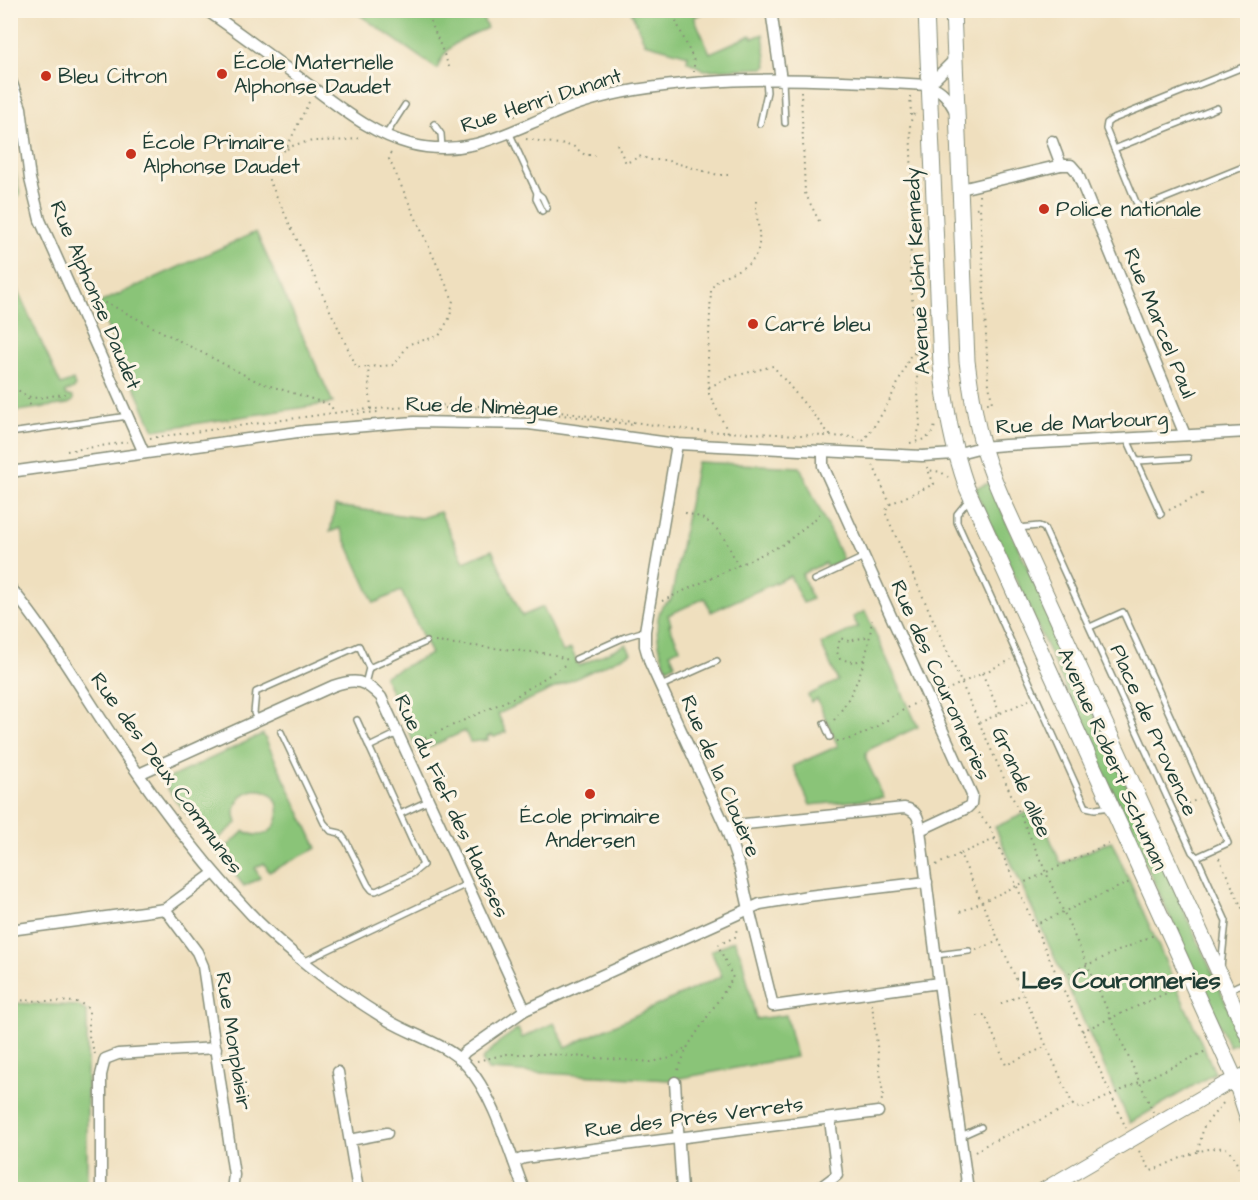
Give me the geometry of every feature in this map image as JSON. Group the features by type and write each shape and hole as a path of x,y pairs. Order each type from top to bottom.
{"main road":[{"name":"Avenue John Kennedy","path":"926,10 941,365 946,410 955,454"},
{"path":"953,10 967,361 973,406 982,447"},
{"name":"Avenue Robert Schuman","path":"982,447 1016,528 1248,1036"},
{"name":"Avenue Robert Schuman","path":"955,454 971,497 1237,1084"},
{"path":"1237,1084 1248,1103"},
{"path":"1237,1084 1248,1119"},
{"path":"1044,1190 1158,1123 1237,1084"}],"street":[{"name":"Rue Henri Dunant","path":"206,10 353,118 386,136 413,145 442,147 476,145 510,134 553,113 609,95 637,90 766,80 929,85"},
{"path":"771,10 782,80"},
{"path":"955,59 929,85 939,89 947,96 958,116"},
{"name":"Rue Alphonse Daudet","path":"10,78 21,108 30,178 40,220 144,453"},
{"path":"961,189 1061,165 1052,141"},
{"name":"Rue Marcel Paul","path":"1061,165 1071,165 1077,172 1185,435"},
{"name":"Rue de Nimègue","path":"10,472 305,431 372,424 437,422 529,424 677,444 922,456 955,454"},
{"name":"Rue de Marbourg","path":"955,454 982,447 1005,445 1248,432"},
{"name":"Rue de la Clouère","path":"677,444 648,607 645,646 726,828 740,869 773,1006 871,992"},
{"name":"Rue des Couronneries","path":"824,451 823,466 972,795 971,804 962,812 920,830"},
{"name":"Rue des Deux Communes","path":"10,587 139,774 214,873 265,929 342,991 393,1023 450,1053 462,1056 483,1088 524,1190"},
{"name":"Rue du Fief des Hausses","path":"139,774 344,682 353,681 365,684 381,697 525,1010"},
{"path":"726,828 791,818 904,808 911,809 916,814 920,830 939,983 966,1134 968,1190"},
{"path":"10,930 165,909 214,873"},
{"path":"462,1056 525,1010 760,904 927,882"},
{"name":"Rue Monplaisir","path":"165,909 201,959 234,1174 232,1190"},
{"path":"871,992 939,983"},
{"path":"101,1190 101,1075 104,1062 110,1056 118,1054 216,1048"},
{"path":"338,1072 358,1190"},
{"path":"675,1082 682,1190"},
{"name":"Rue des Prés Verrets","path":"514,1162 524,1158 878,1112"},
{"path":"817,1190 837,1175 830,1120"},
{"path":"350,1140 387,1133"}],"lane":[{"path":"1248,65 1111,120 1107,123 1106,129 1140,207 1248,165"},
{"path":"760,124 767,92 766,80"},
{"path":"782,80 785,123"},
{"path":"386,136 405,105"},
{"path":"1114,149 1217,108"},
{"path":"434,124 441,134 442,147"},
{"path":"510,134 537,193 536,199 544,210"},
{"path":"10,434 128,417"},
{"path":"1127,439 1161,514"},
{"path":"1138,461 1188,458"},
{"path":"971,497 957,514 957,522 1036,697 1086,807 1095,809 1111,807"},
{"name":"Place de Provence","path":"1016,528 1039,526 1044,528 1192,852 1197,857 1226,921 1220,974"},
{"path":"815,580 864,557"},
{"path":"1090,627 1123,612 1228,843 1197,857"},
{"path":"576,659 625,637 645,631"},
{"path":"369,668 426,642"},
{"path":"257,721 254,713 256,692 359,646 369,668 365,684"},
{"path":"661,686 717,660"},
{"path":"280,732 324,823 331,831 340,833 346,841 363,877 372,890 381,889 412,874 423,865 357,720"},
{"path":"825,726 830,737"},
{"path":"369,747 398,733"},
{"path":"400,814 429,801"},
{"path":"304,962 468,884"},
{"path":"936,955 969,951"},
{"path":"1227,990 1245,982"},
{"path":"966,1134 981,1127"}],"path":[{"path":"426,10 450,69"},
{"path":"671,10 694,62 694,84"},
{"path":"800,80 805,193 820,223"},
{"path":"286,149 309,102"},
{"path":"910,443 916,441 920,424 910,264 913,209 910,123 916,108"},
{"path":"371,129 362,138 346,141 300,142 286,149 271,161 269,167 269,180 357,368 394,365 409,344 439,336 450,317 453,300 389,159 391,151"},
{"path":"526,139 573,146 585,155 595,155"},
{"path":"617,144 626,163 642,156 718,175 728,175"},
{"path":"756,201 759,242 757,255 750,264 718,280 713,284 711,291 709,387 712,403 728,432 854,437 863,442 881,418 911,354 929,348"},
{"path":"960,208 980,207 988,378 992,402 987,403"},
{"path":"93,299 111,305 258,382 331,405 334,412"},
{"path":"709,387 731,377 773,366 831,436"},
{"path":"368,367 372,424"},
{"path":"982,370 989,412"},
{"path":"10,382 28,398 31,410"},
{"path":"28,398 65,394"},
{"name":"Grande allée","path":"863,442 890,504 886,513 1158,1123"},
{"path":"890,504 934,484 928,470"},
{"path":"1161,514 1204,493"},
{"path":"648,607 784,544 822,511"},
{"path":"685,513 701,516 725,537 738,566"},
{"path":"825,726 851,695 864,660 872,620"},
{"path":"864,660 840,659 837,652 840,638 849,641 870,636"},
{"path":"405,747 515,697 571,662 552,654 426,642"},
{"path":"830,737 835,741 849,739 911,706 1018,657"},
{"path":"982,674 1000,713"},
{"path":"980,723 1036,697"},
{"path":"1173,810 1207,795"},
{"path":"971,804 990,827 1131,1138 1151,1171 1198,1151 1217,1147 1226,1148 1235,1158 1238,1168"},
{"path":"925,867 936,866 995,838"},
{"path":"960,912 1115,841"},
{"path":"1215,849 1248,921"},
{"path":"960,854 1073,1105"},
{"path":"1034,925 1133,880"},
{"path":"675,1082 688,1046 733,978 718,945 735,937 737,927"},
{"path":"1058,978 1157,933"},
{"path":"976,950 999,941"},
{"path":"1245,982 1248,955"},
{"path":"1082,1030 1180,987"},
{"path":"871,992 883,1095 878,1112"},
{"path":"1001,1004 1023,994"},
{"path":"10,1000 79,1002 89,1009 89,1036 92,1049 104,1062"},
{"path":"977,1016 985,1014 1006,1065 1047,1047"},
{"path":"462,1056 476,1061 507,1054 546,1054 651,1062 671,1058 688,1046"},
{"path":"966,1134 974,1153 989,1143 1073,1105 1081,1108 1209,1049"},
{"path":"1198,1151 1203,1126 1237,1084"}],"green space":[{"path":"354,11 480,11 487,28 457,42 446,53 437,69"},
{"path":"631,11 708,11 694,17 710,53 751,35 753,38 763,34 767,66 764,68 704,70 687,61 688,55 645,43"},
{"path":"11,150 20,195 10,200"},
{"path":"256,232 333,403 154,430 97,304"},
{"path":"10,274 61,385 73,380 74,389 65,392 65,395 73,397 73,401 68,404 11,412"},
{"path":"697,462 800,467 843,560 827,567 825,563 802,574 812,599 803,603 790,576 711,612 705,598 668,615 671,624 669,625 680,648 670,653 675,664 667,668 659,645 657,629 659,613 662,606 671,600"},
{"path":"989,483 1243,1040 1229,1046 981,503 975,488"},
{"path":"335,506 421,518 440,512 464,562 492,550 522,616 543,607 563,652 571,649 579,666 626,644 631,653 498,714 506,732 487,737 488,740 470,742 465,731 418,752 384,676 431,654 401,591 374,603 340,528 330,532"},
{"path":"865,611 918,727 866,753 866,759 884,798 810,805 793,766 838,746 817,699 811,702 808,695 838,681 821,644 858,627 853,617"},
{"path":"263,734 317,848 269,872 264,863 255,868 260,878 244,886 219,854 244,831 257,835 267,833 274,826 278,817 278,807 274,798 266,791 254,790 243,795 235,808 237,823 212,844 176,801 163,781"},
{"path":"1037,808 1061,864 1112,842 1215,1073 1130,1123 995,827"},
{"path":"734,940 742,958 756,1019 786,1015 796,1057 670,1080 488,1070 482,1060 499,1042 518,1029 522,1038 554,1023 566,1047 722,976 711,951"},
{"path":"11,1003 78,1006 87,1012 87,1189 11,1189"}],"place":[{"name":"École Maternelle Alphonse Daudet","path":"222,74"},
{"name":"Bleu Citron","path":"46,76"},
{"name":"École Primaire Alphonse Daudet","path":"131,154"},
{"name":"Police nationale","path":"1044,209"},
{"name":"Carré bleu","path":"753,324"},
{"name":"École primaire Andersen","path":"590,794"}],"district":[{"name":"Les Couronneries","path":"1121,980"}]}
